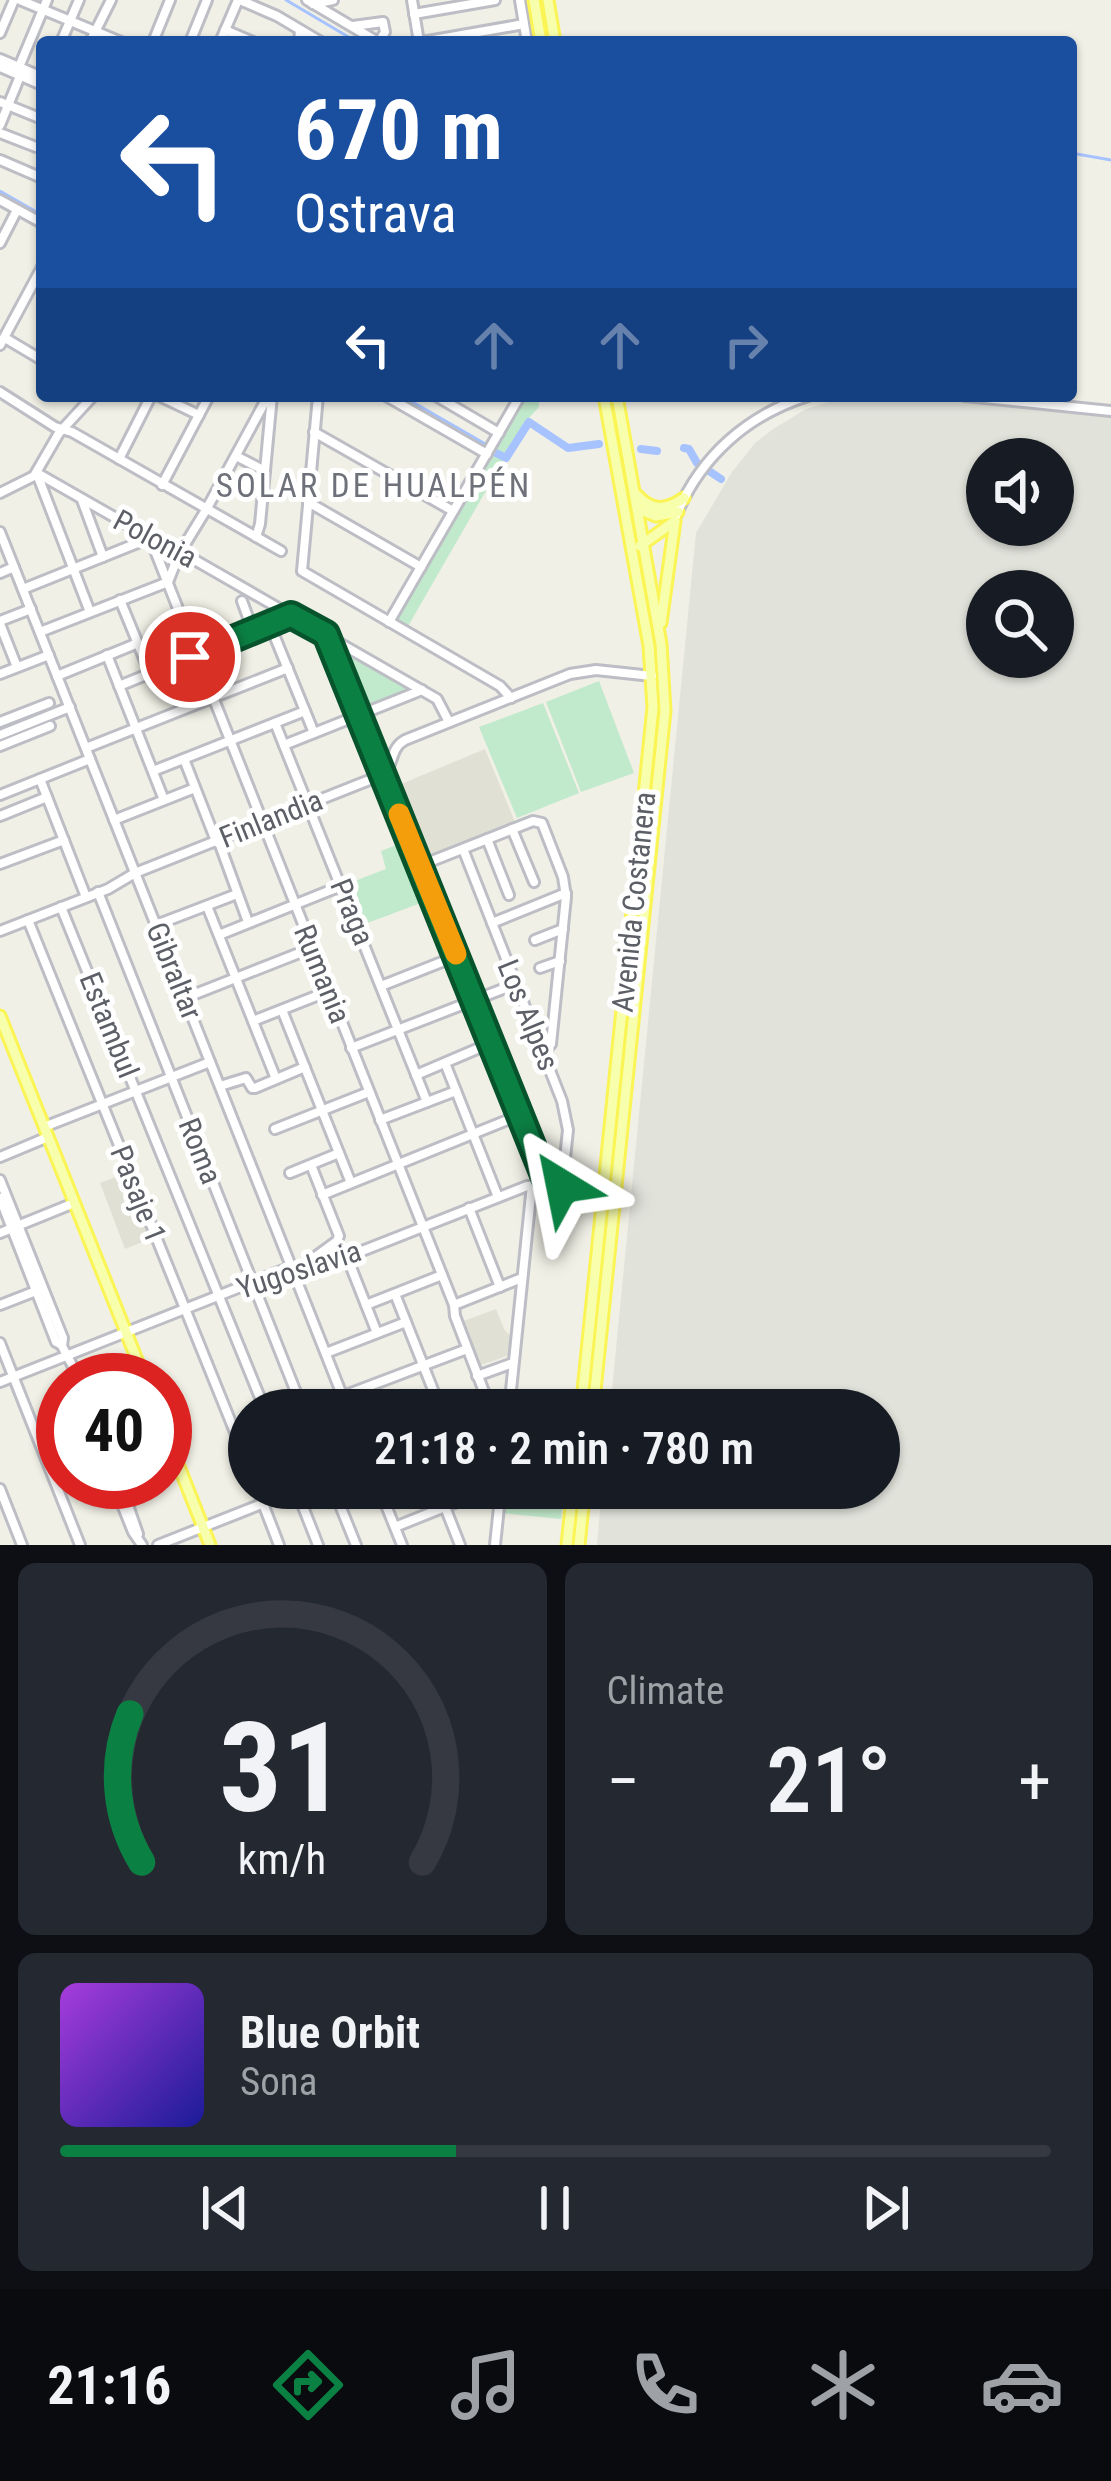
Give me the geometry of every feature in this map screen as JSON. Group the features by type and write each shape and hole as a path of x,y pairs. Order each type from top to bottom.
{"main road":[{"path":"533,0 540,36"},
{"path":"548,0 554,36"},
{"name":"Avenida Costanera","path":"595,1389 664,732 664,676 647,539 628,492 606,402"},
{"name":"Avenida Costanera","path":"583,1389 651,736 652,676 618,402"},
{"path":"628,492 656,508 684,498"},
{"path":"638,509 676,517"},
{"path":"634,561 647,539 676,517"},
{"path":"659,634 676,517"},
{"path":"647,539 664,542 669,552"},
{"path":"0,1016 134,1353"},
{"path":"192,1499 210,1545"},
{"path":"567,1545 571,1509"},
{"path":"579,1545 583,1509"}],"street":[{"path":"0,33 17,0 45,5 106,36"},
{"path":"64,36 79,0"},
{"path":"94,36 110,0"},
{"path":"155,36 170,0"},
{"path":"192,36 207,0"},
{"path":"222,36 239,0 310,36"},
{"path":"310,2 333,0"},
{"path":"412,0 420,36"},
{"path":"414,14 495,0"},
{"path":"520,0 526,36"},
{"path":"310,2 368,36"},
{"path":"36,147 0,129 4,103 45,5"},
{"path":"351,26 383,22 382,36"},
{"path":"455,36 524,24"},
{"path":"225,30 238,36"},
{"path":"299,36 300,30"},
{"path":"0,63 36,78"},
{"path":"4,103 36,116"},
{"path":"0,160 36,175"},
{"path":"0,200 36,221"},
{"path":"0,243 17,210"},
{"path":"36,279 2,341 36,357"},
{"path":"0,310 15,319"},
{"path":"0,392 281,551"},
{"path":"0,493 37,473 63,429 88,402"},
{"path":"119,459 152,402"},
{"path":"169,402 199,415"},
{"path":"162,485 205,402"},
{"path":"40,632 167,582 178,554 264,402"},
{"path":"256,538 265,471 267,402"},
{"path":"317,402 302,572 512,698"},
{"path":"396,402 487,454"},
{"path":"446,402 499,433"},
{"path":"389,622 517,402"},
{"path":"676,517 709,460 737,433 793,402"},
{"path":"1023,402 1111,411"},
{"path":"314,432 454,511"},
{"path":"236,456 265,471"},
{"path":"37,473 90,612"},
{"name":"Polonia","path":"37,473 439,700 449,722"},
{"path":"82,498 103,557"},
{"path":"308,502 422,566"},
{"name":"Gibraltar","path":"0,532 340,1389"},
{"path":"22,589 151,538"},
{"name":"Rumania","path":"151,538 483,1389"},
{"path":"0,573 14,567"},
{"path":"121,600 150,673"},
{"path":"242,602 254,631"},
{"path":"17,668 0,623 31,609"},
{"path":"119,686 291,615"},
{"path":"270,625 314,733"},
{"path":"326,634 548,1185"},
{"path":"57,676 138,643"},
{"path":"0,674 49,655"},
{"path":"107,656 164,800"},
{"path":"86,748 288,668"},
{"name":"Finlandia","path":"0,931 382,775 398,744 449,722 582,671 664,676"},
{"path":"284,745 422,690"},
{"path":"0,722 49,703"},
{"path":"0,746 70,707"},
{"path":"153,771 305,711"},
{"path":"11,718 17,734"},
{"name":"Praga","path":"275,723 427,1102"},
{"path":"0,735 50,726"},
{"path":"0,795 90,759"},
{"path":"184,759 248,922"},
{"path":"40,779 86,897"},
{"path":"115,820 195,788"},
{"path":"1,812 47,797"},
{"path":"419,866 539,821 566,892 550,1046 541,1046"},
{"path":"512,829 534,882"},
{"path":"487,839 509,895"},
{"path":"0,864 64,840"},
{"name":"Los Alpes","path":"463,848 567,1118 562,1186"},
{"path":"219,935 341,886"},
{"name":"Roma","path":"98,892 294,1389"},
{"path":"492,923 566,892"},
{"path":"156,925 237,894"},
{"path":"207,906 276,1079"},
{"name":"Estambul","path":"62,907 257,1389"},
{"name":"Pasaje 1","path":"28,920 228,1416"},
{"path":"535,940 563,929"},
{"path":"185,998 312,948"},
{"path":"381,986 457,956"},
{"path":"541,968 560,961"},
{"path":"351,1048 516,984"},
{"path":"253,1022 329,991"},
{"path":"282,1010 351,1183"},
{"path":"416,1075 491,1043"},
{"path":"0,1156 102,1104 210,1062"},
{"path":"445,1063 498,1197"},
{"path":"220,1086 246,1078 255,1088 304,1067"},
{"path":"380,1120 456,1091"},
{"path":"274,1129 369,1092"},
{"path":"322,1195 520,1115"},
{"path":"290,1173 339,1153"},
{"path":"306,1264 337,1241 338,1234 310,1165"},
{"path":"0,1180 39,1290 63,1338 64,1351"},
{"path":"510,1389 532,1185"},
{"name":"Yugoslavia","path":"0,1382 64,1351 126,1333 291,1267 328,1264 532,1185 604,1190"},
{"path":"0,1198 15,1227"},
{"path":"0,1233 74,1203"},
{"path":"470,1208 500,1286"},
{"path":"347,1257 377,1333"},
{"path":"366,1305 442,1275"},
{"path":"454,1305 522,1278"},
{"path":"0,1305 39,1290"},
{"path":"394,1294 432,1389"},
{"path":"326,1353 406,1322"},
{"path":"0,1343 36,1434"},
{"path":"362,1389 467,1349"},
{"path":"478,1376 513,1363"},
{"path":"0,1489 22,1545"},
{"path":"66,1509 80,1545"},
{"path":"126,1509 140,1540"},
{"path":"158,1545 248,1509"},
{"path":"265,1509 279,1545"},
{"path":"305,1509 318,1545"},
{"path":"341,1509 356,1545"},
{"path":"388,1509 402,1545"},
{"path":"395,1527 440,1509"},
{"path":"446,1509 460,1545"},
{"path":"495,1545 496,1509"}],"shaded area":[{"path":"829,402 993,402 1111,416 1111,1545 597,1545 600,1509 900,1509 900,1389 612,1389 696,533 755,443 806,409"},
{"path":"485,749 515,822 422,860 394,787"},
{"path":"126,1173 150,1239 125,1249 100,1183"},
{"path":"496,1309 511,1337 510,1355 478,1366 461,1322"}],"green space":[{"path":"523,402 539,402 407,628 397,618"},
{"path":"334,647 414,691 360,711"},
{"path":"599,681 634,773 581,792 546,702"},
{"path":"543,703 579,793 517,818 479,727"},
{"path":"407,841 429,900 362,925 347,884 386,869 381,851"},
{"path":"501,1509 562,1509 561,1519 501,1513"}],"waterway":[{"path":"286,0 347,36"},
{"path":"1077,154 1111,160"},
{"path":"0,194 36,215"},
{"path":"407,402 482,445"},
{"path":"494,452 506,458 529,422 568,448 599,444"},
{"path":"684,448 721,479"},
{"path":"641,449 657,451"}],"slow traffic":[{"path":"399,814 456,954"}],"district":[{"name":"SOLAR DE HUALPÉN","path":"374,485"}],"route":[{"path":"190,657 291,615 326,634 548,1185 562,1186"}]}
